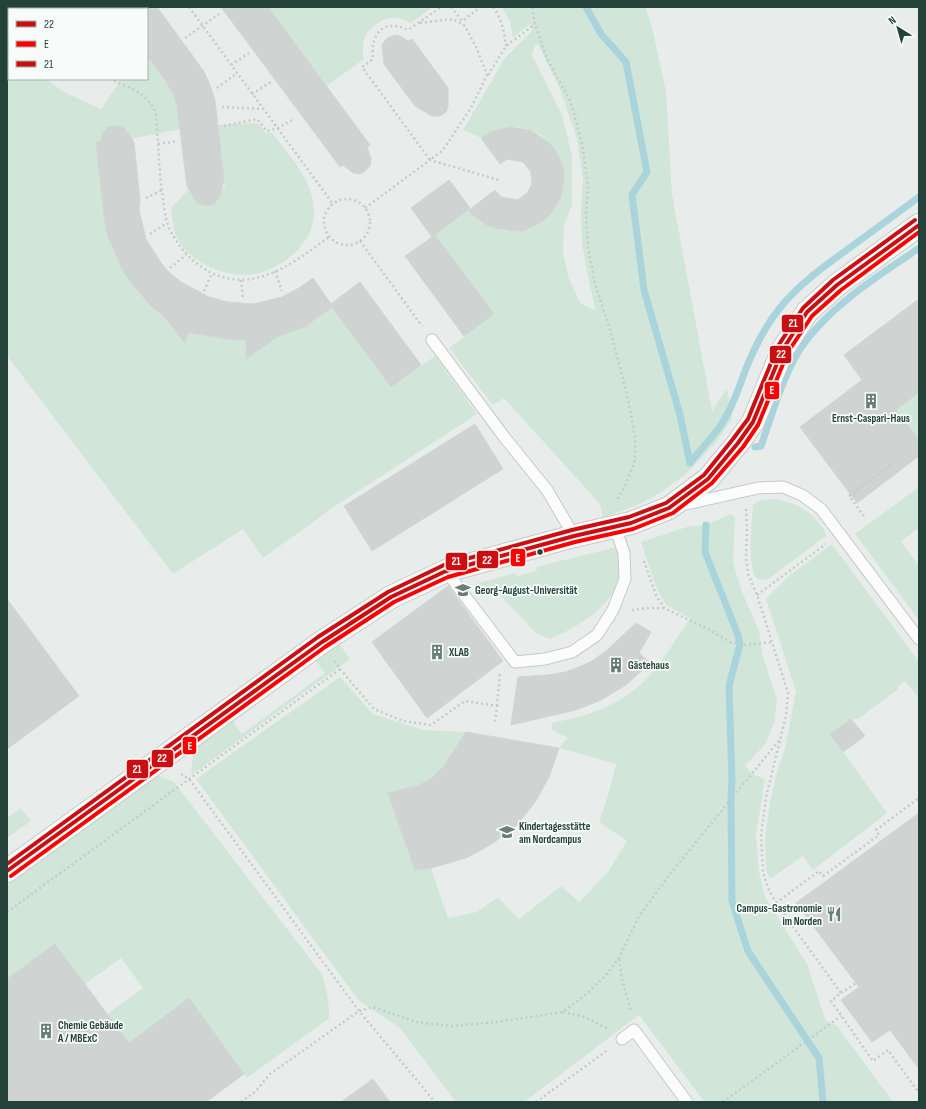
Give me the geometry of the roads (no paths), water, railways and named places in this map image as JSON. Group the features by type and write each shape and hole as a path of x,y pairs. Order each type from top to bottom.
{"street":[{"path":"7,870 322,642 391,598 446,571 574,536 631,523 670,508 708,479 738,443 752,422 783,349 807,312 837,285 919,225"}],"lane":[{"path":"432,340 505,438 547,490 574,536"},
{"path":"670,508 758,488 783,487 802,495 821,509 919,638"},
{"path":"446,571 515,662 545,659 572,652 597,635 608,619 625,579 624,553 608,529"},
{"path":"622,1039 634,1030 687,1102"}],"waterway":[{"path":"586,7 601,34 626,62 647,172 632,195 644,290 680,415 690,463"},
{"path":"690,463 724,420 732,405 753,352 771,321 786,300 820,270 919,197"},
{"path":"755,447 761,446 785,378 805,342 830,314 858,290 919,248"},
{"path":"706,525 705,552 738,635 740,644 729,686 732,781 732,901 748,951 819,1058 823,1102"}],"place":[{"name":"Ernst-Caspari-Haus","path":"871,401"},
{"name":"Georg-August-Universität","path":"463,590"},
{"name":"XLAB","path":"437,652"},
{"name":"Gästehaus","path":"616,665"},
{"name":"Kindertagesstätte am Nordcampus","path":"507,832"},
{"name":"Campus-Gastronomie im Norden","path":"834,914"},
{"name":"Chemie Gebäude A / MBExC","path":"46,1031"}]}
